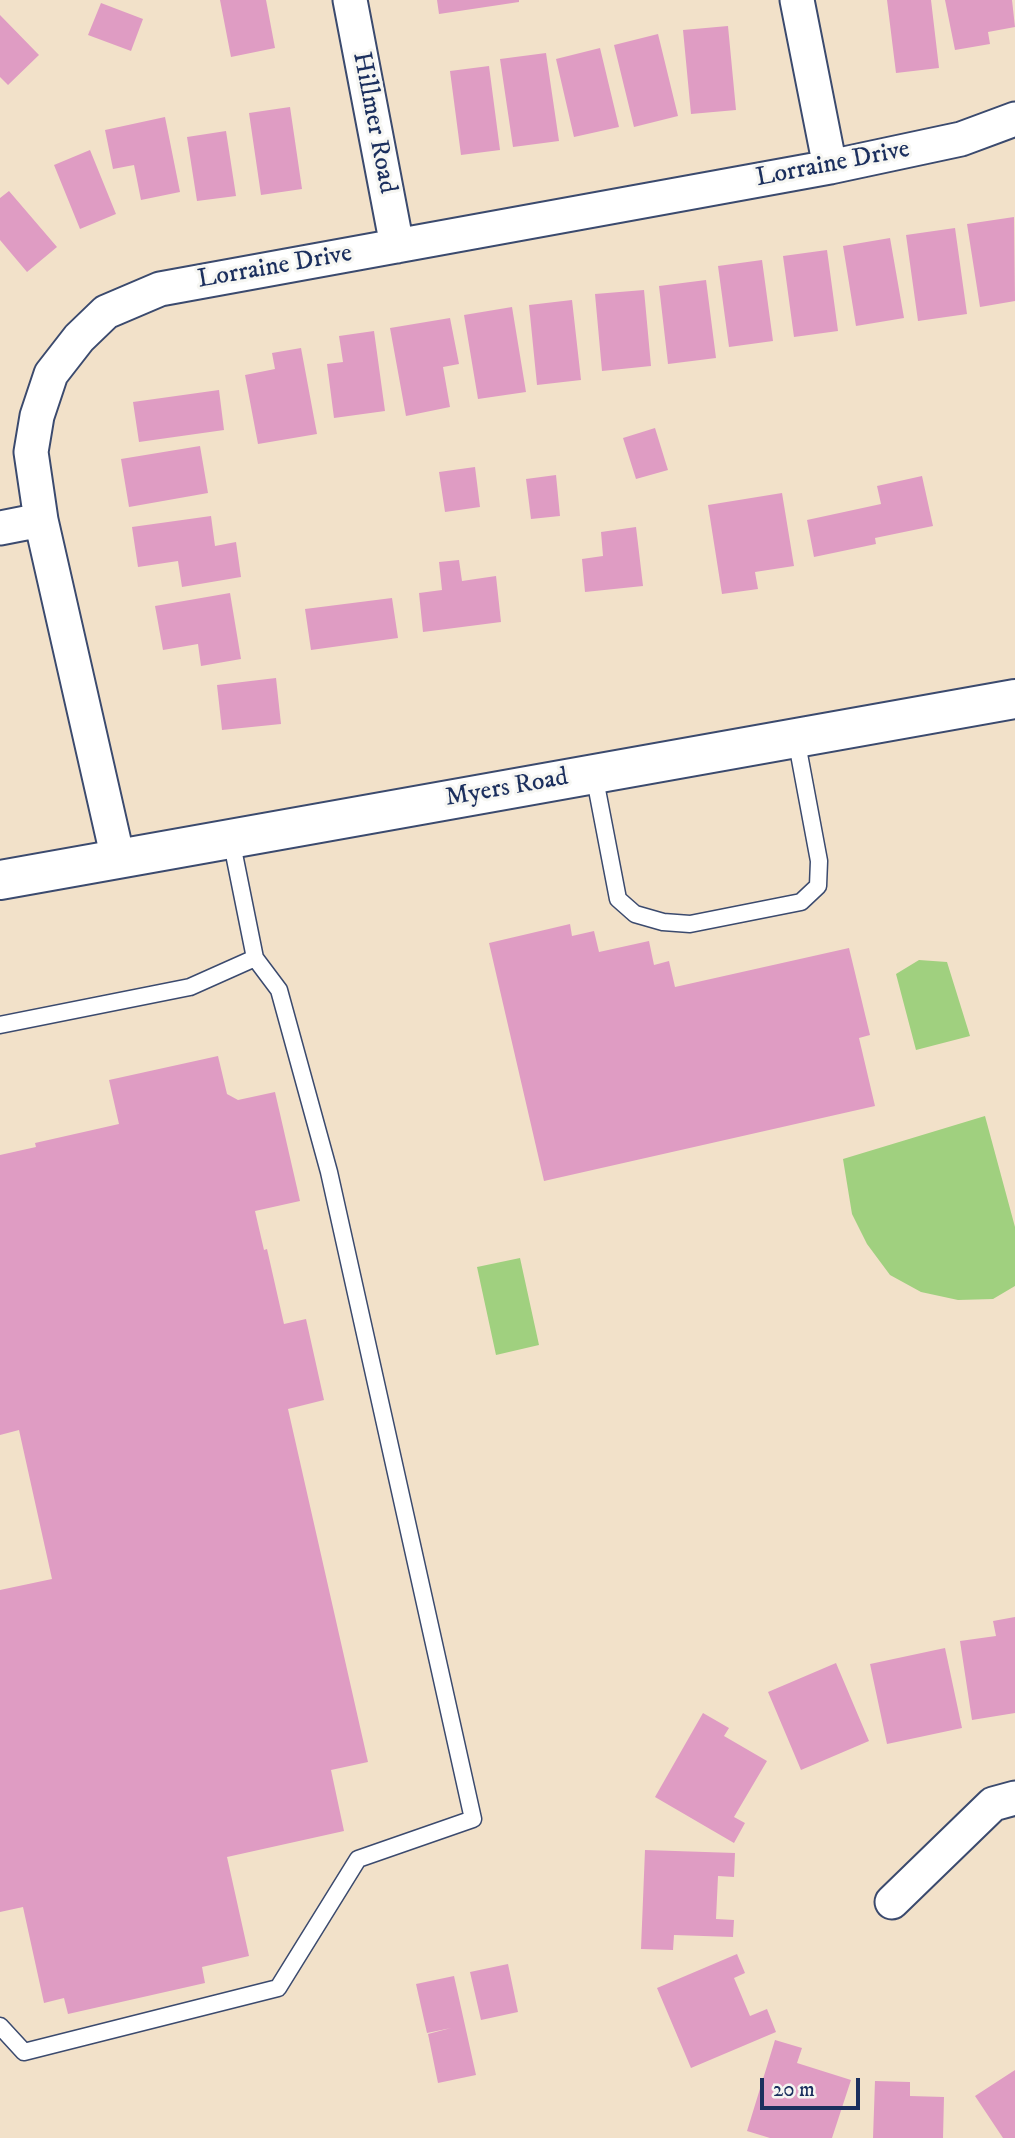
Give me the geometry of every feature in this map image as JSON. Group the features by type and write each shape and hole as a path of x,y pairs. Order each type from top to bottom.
{"main road":[{"name":"Myers Road","path":"0,880 1015,699"}],"street":[{"name":"Hillmer Road","path":"350,0 397,246"},
{"path":"797,0 830,167"},
{"name":"Lorraine Drive","path":"118,859 41,520 31,452 37,416 51,374 79,338 106,312 160,289 830,167 961,139 1015,119"},
{"path":"0,528 41,520"},
{"path":"892,1902 993,1804 1015,1798"}],"lane":[{"path":"594,774 618,899 635,914 663,922 690,924 801,902 818,886 819,861 796,738"},
{"path":"0,2026 24,2052 278,1988 358,1859 473,1819 329,1172 279,990 255,958 232,839"},
{"path":"0,1025 190,987 255,958"}],"green space":[{"path":"919,960 947,962 970,1036 916,1050 896,974"},
{"path":"985,1116 1015,1227 1015,1286 993,1299 958,1300 921,1292 890,1275 867,1244 852,1214 843,1159"},
{"path":"520,1258 539,1345 496,1355 477,1267"}],"building":[{"path":"220,0 266,0 275,48 231,57"},
{"path":"437,0 519,0 519,2 439,14"},
{"path":"887,0 931,0 939,68 896,73"},
{"path":"945,0 1012,0 1015,27 988,32 990,44 955,50"},
{"path":"101,3 143,19 131,51 88,35"},
{"path":"0,15 39,55 8,85 0,77"},
{"path":"728,26 736,110 691,114 683,30"},
{"path":"658,34 678,116 634,127 614,45"},
{"path":"600,48 619,127 574,137 556,59"},
{"path":"546,53 559,141 513,147 500,59"},
{"path":"489,66 500,150 461,155 450,71"},
{"path":"290,107 302,189 261,195 249,113"},
{"path":"165,117 180,192 141,200 134,165 113,169 105,130"},
{"path":"226,131 236,196 197,201 187,137"},
{"path":"90,150 116,214 80,229 54,165"},
{"path":"9,191 57,247 27,272 0,240 0,198"},
{"path":"1014,217 1015,301 980,307 967,224"},
{"path":"955,228 967,314 918,321 906,235"},
{"path":"890,238 904,318 856,326 843,246"},
{"path":"827,250 838,331 794,337 783,256"},
{"path":"762,260 773,341 729,347 718,266"},
{"path":"706,280 716,358 668,364 659,286"},
{"path":"644,290 651,366 602,371 595,294"},
{"path":"572,300 581,380 537,385 529,305"},
{"path":"512,307 526,392 478,399 464,315"},
{"path":"450,318 459,364 443,367 450,407 406,416 390,328"},
{"path":"374,331 385,411 334,418 327,364 343,362 339,336"},
{"path":"301,348 317,434 258,444 245,375 275,369 272,353"},
{"path":"219,390 224,430 139,442 133,402"},
{"path":"655,428 668,470 636,479 623,438"},
{"path":"200,446 208,493 129,507 121,459"},
{"path":"475,467 480,507 445,512 439,472"},
{"path":"556,475 560,516 531,519 526,479"},
{"path":"922,476 933,526 875,538 876,544 814,557 807,520 881,504 877,486"},
{"path":"782,493 794,566 755,572 758,589 722,594 708,505"},
{"path":"211,516 215,546 236,542 241,577 182,587 178,561 138,567 132,527"},
{"path":"636,527 643,586 585,592 582,559 603,556 601,532"},
{"path":"459,560 462,581 496,576 501,622 423,632 419,593 442,590 439,562"},
{"path":"230,593 241,659 201,666 198,644 163,650 155,606"},
{"path":"392,598 398,638 311,650 305,609"},
{"path":"276,678 281,724 222,730 217,685"},
{"path":"570,924 572,936 594,931 599,952 649,941 654,965 669,961 675,987 849,948 870,1035 859,1038 875,1106 544,1181 489,943"},
{"path":"218,1056 227,1094 238,1100 275,1092 300,1201 255,1211 264,1250 267,1249 284,1324 306,1319 324,1400 288,1409 368,1762 331,1770 344,1831 227,1857 249,1956 202,1967 205,1983 68,2014 64,1998 44,2003 23,1907 0,1912 0,1590 52,1579 19,1430 0,1435 0,1155 36,1147 35,1143 119,1124 109,1080"},
{"path":"1015,1617 1015,1713 972,1720 960,1641 996,1636 993,1621"},
{"path":"945,1648 962,1728 887,1744 870,1664"},
{"path":"836,1663 869,1741 801,1770 768,1692"},
{"path":"703,1713 729,1728 724,1736 767,1761 734,1817 745,1823 734,1843 655,1797"},
{"path":"645,1850 735,1853 734,1877 718,1876 716,1919 734,1920 733,1937 674,1935 673,1950 641,1949"},
{"path":"737,1954 745,1973 734,1978 750,2016 767,2009 776,2032 691,2068 657,1988"},
{"path":"508,1964 518,2012 481,2020 470,1972"},
{"path":"454,1976 476,2075 438,2083 428,2034 451,2028 427,2033 416,1984"},
{"path":"775,2040 802,2048 797,2063 851,2080 832,2138 770,2138 747,2131"},
{"path":"1015,2070 1015,2138 1003,2138 975,2096"},
{"path":"875,2081 910,2082 910,2096 944,2097 943,2138 873,2138"}]}
